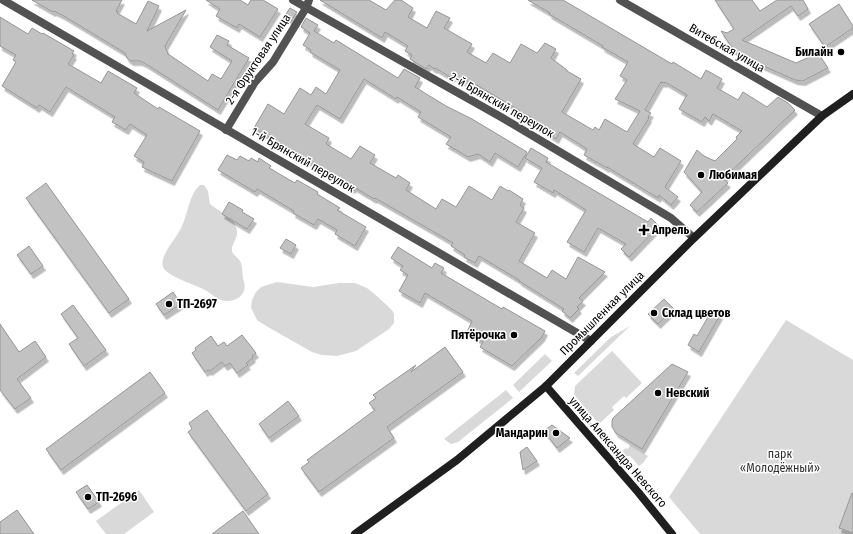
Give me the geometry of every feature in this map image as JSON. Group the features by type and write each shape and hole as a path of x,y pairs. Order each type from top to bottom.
{"street":[{"name":"1-й Брянский переулок","path":"3,0 590,341"},
{"name":"2-й Брянский переулок","path":"293,0 308,4 501,117 671,218 694,238"},
{"name":"Витебская улица","path":"620,0 822,116"},
{"name":"2-я Фруктовая улица","path":"226,130 255,82 273,62 308,4"},
{"name":"Промышленная улица","path":"355,534 456,460 546,386 694,238 822,116 853,94"},
{"name":"улица Александра Невского","path":"546,386 638,492 672,534"}],"green space":[{"path":"200,185 204,185 208,191 210,204 227,216 235,224 237,229 232,252 241,263 245,287 242,295 235,300 226,301 219,299 205,290 170,274 163,267 166,252 180,230 193,194"},
{"path":"277,282 313,287 339,283 355,283 367,288 392,310 394,314 394,323 389,329 356,351 337,356 322,355 312,352 257,320 251,308 252,300 256,292 261,287"},
{"name":"парк «Молодёжный»","path":"786,320 853,360 853,534 700,534 669,497"},
{"path":"630,326 578,376 574,373 611,337"},
{"path":"612,351 642,383 626,398 624,396 612,407 614,410 599,424 574,394 575,386"},
{"path":"545,354 552,361 519,392 513,385"},
{"path":"506,390 513,398 458,442 451,444 444,439"},
{"path":"572,400 631,470 625,468 570,401"},
{"path":"630,445 648,456 639,466 630,456 626,456 622,451 626,448 628,449"},
{"path":"139,490 154,512 124,534 106,534 96,521"}],"building":[{"path":"32,0 122,0 116,11 118,12 117,13 136,24 148,1 159,6 147,31 186,10 165,46 168,54 208,81 212,74 221,79 232,61 210,47 217,35 229,41 227,45 249,58 218,110 146,64 140,61 131,61 127,58 125,53 62,15 54,11 53,12"},
{"path":"206,0 240,0 248,5 251,0 263,0 278,9 260,37 239,24 237,28 216,16 220,9"},
{"path":"320,0 369,0 386,10 395,0 401,0 413,8 408,17 427,28 436,11 450,18 444,28 472,44 467,52 486,63 493,53 510,63 521,44 537,53 545,43 556,49 551,58 567,71 581,79 562,112 593,130 595,127 599,130 605,119 627,132 640,111 615,99 627,80 620,76 628,62 528,0 563,0 672,64 673,62 701,79 706,70 722,79 717,88 738,100 743,92 767,107 778,97 788,103 795,110 723,179 728,183 697,212 690,205 702,192 684,172 697,150 704,156 715,161 737,139 736,137 742,131 713,114 709,121 705,117 702,122 679,109 687,95 665,82 661,82 645,110 651,113 633,144 654,157 660,148 681,161 665,187 678,197 671,205 659,195 658,198 584,155 587,149 560,132 556,139 538,127 540,123 475,84 474,85 464,79 462,82 453,76 452,78 429,65 426,69 410,59 412,55 405,51 408,46 385,32 382,38"},
{"path":"715,0 752,0 760,11 777,0 803,0 808,9 798,16 791,6 742,40 796,63 818,53 828,68 803,81 795,80 736,54 721,31 727,33 734,29"},
{"path":"839,4 853,28 825,47 809,24"},
{"path":"290,8 297,12 291,21 284,17"},
{"path":"0,17 28,34 32,28 42,34 43,33 74,51 72,54 74,55 68,64 101,83 108,71 137,88 134,93 158,109 159,107 200,131 172,181 142,167 144,162 134,156 147,135 130,124 126,130 112,122 115,117 66,87 50,112 39,105 37,108 2,86 16,62 13,60 16,55 0,46"},
{"path":"306,18 318,25 314,31 334,43 336,40 398,78 404,69 420,78 415,87 527,152 518,167 495,153 490,162 478,154 468,157 446,144 451,137 418,117 421,112 397,97 396,99 364,79 340,119 317,105 305,124 329,138 326,144 351,159 360,146 375,155 370,163 396,178 398,175 410,183 406,190 436,209 442,199 456,207 469,186 492,200 500,186 523,199 520,205 524,208 516,222 535,233 519,261 547,278 552,270 566,279 578,257 605,272 579,298 583,301 577,307 579,309 570,318 562,311 564,309 519,280 479,256 475,263 464,257 465,255 451,246 453,243 375,198 374,199 354,187 353,189 306,160 307,159 254,128 268,104 284,114 300,88 311,95 316,87 326,94 340,70 310,52 311,50 303,45 310,33 301,27"},
{"path":"531,148 548,158 546,162 648,222 651,218 659,226 629,257 621,249 626,244 598,228 584,252 567,242 586,210 554,190 553,193 534,182 542,168 525,158"},
{"path":"227,155 237,160 240,156 249,161 251,158 258,162 259,158 271,166 269,168 295,183 297,180 318,192 317,194 340,208 337,210 366,227 355,246 335,234 337,230 318,219 314,225 257,189 255,192 218,170"},
{"path":"46,183 129,299 109,313 26,198"},
{"path":"229,202 243,210 242,212 254,219 247,229 222,214"},
{"path":"286,239 296,245 291,254 280,248"},
{"path":"29,246 43,266 31,274 17,255"},
{"path":"398,247 432,268 435,263 444,268 441,273 502,309 503,307 545,331 542,337 512,366 480,347 483,342 467,332 472,321 425,293 420,303 399,291 408,275 400,270 403,266 391,258"},
{"name":"ТП-2697","path":"173,292 181,304 164,315 156,304"},
{"path":"664,299 674,309 658,324 648,314"},
{"path":"73,305 106,350 84,366 69,344 78,338 61,314"},
{"path":"712,310 720,315 699,352 688,345 694,334 697,336"},
{"path":"0,324 19,352 35,341 46,357 17,379 31,398 15,409 0,390"},
{"path":"242,335 256,353 252,356 253,358 246,363 248,365 237,373 230,363 225,366 222,362 210,371 208,370 205,372 192,353 196,350 195,348 211,336 218,346 224,342 227,346"},
{"path":"445,347 463,372 387,427 394,438 319,492 301,468 309,462 307,460 375,410 369,403 376,398 373,395 416,365 411,372"},
{"name":"Невский","path":"672,364 688,372 642,449 616,433 612,427 613,418"},
{"path":"150,372 165,393 61,470 46,449"},
{"path":"288,401 299,416 269,438 259,424"},
{"path":"207,410 268,494 246,511 188,432 192,429 189,423"},
{"path":"552,425 570,438 557,448 544,431"},
{"path":"527,447 537,461 523,470 520,452"},
{"name":"ТП-2696","path":"87,485 99,502 88,509 76,492"},
{"path":"853,493 853,533 839,528"},
{"path":"17,510 34,534 0,534 0,522"},
{"path":"243,511 259,534 212,534"}],"place":[{"name":"Билайн","path":"841,52"},
{"name":"Любимая","path":"701,175"},
{"name":"Апрель","path":"644,230"},
{"name":"ТП-2697","path":"169,304"},
{"name":"Склад цветов","path":"654,313"},
{"name":"Пятёрочка","path":"514,335"},
{"name":"Невский","path":"658,393"},
{"name":"Мандарин","path":"556,433"},
{"name":"ТП-2696","path":"88,497"}]}
